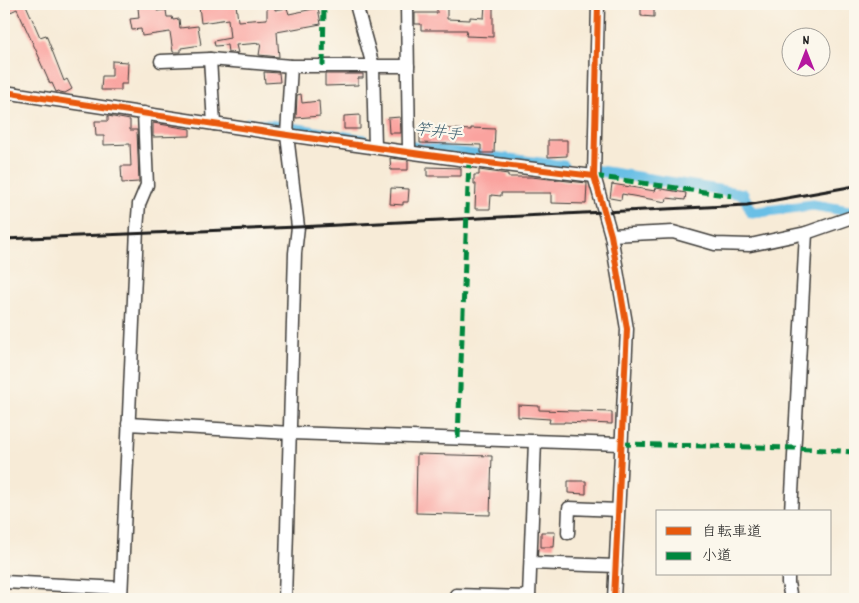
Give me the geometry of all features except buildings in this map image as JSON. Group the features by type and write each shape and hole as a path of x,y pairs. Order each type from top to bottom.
{"street":[{"path":"407,4 409,151"},
{"path":"598,4 594,176 611,235 627,329 614,599"},
{"path":"357,8 374,66 376,147"},
{"path":"161,61 210,59 290,66 408,66"},
{"path":"210,59 214,124"},
{"path":"285,599 295,252 298,227 287,136 290,66"},
{"path":"4,92 287,136 594,176"},
{"path":"4,582 121,594 137,229 139,204 147,184 144,113"},
{"path":"611,235 673,232 715,244 750,245 806,233 855,216"},
{"path":"791,510 806,233"},
{"path":"128,424 291,433 621,444"},
{"path":"456,595 529,597 535,441"},
{"path":"568,533 569,508 618,510"},
{"path":"531,562 616,566"},
{"path":"788,576 791,599"}],"waterway":[{"name":"竿井手","path":"248,123 286,127 363,140"},
{"name":"竿井手","path":"406,146 564,166"},
{"name":"竿井手","path":"587,169 743,194 752,213 813,205 855,212"}],"railway":[{"path":"4,239 747,205 855,186"}],"marked path":[{"path":"323,66 324,4"},
{"path":"458,438 469,161"},
{"path":"594,176 732,196"},
{"path":"621,444 794,448 855,452"}],"cycle path":[{"path":"598,4 594,176 611,235 627,329 614,599"},
{"path":"4,92 372,147 594,176"}]}
